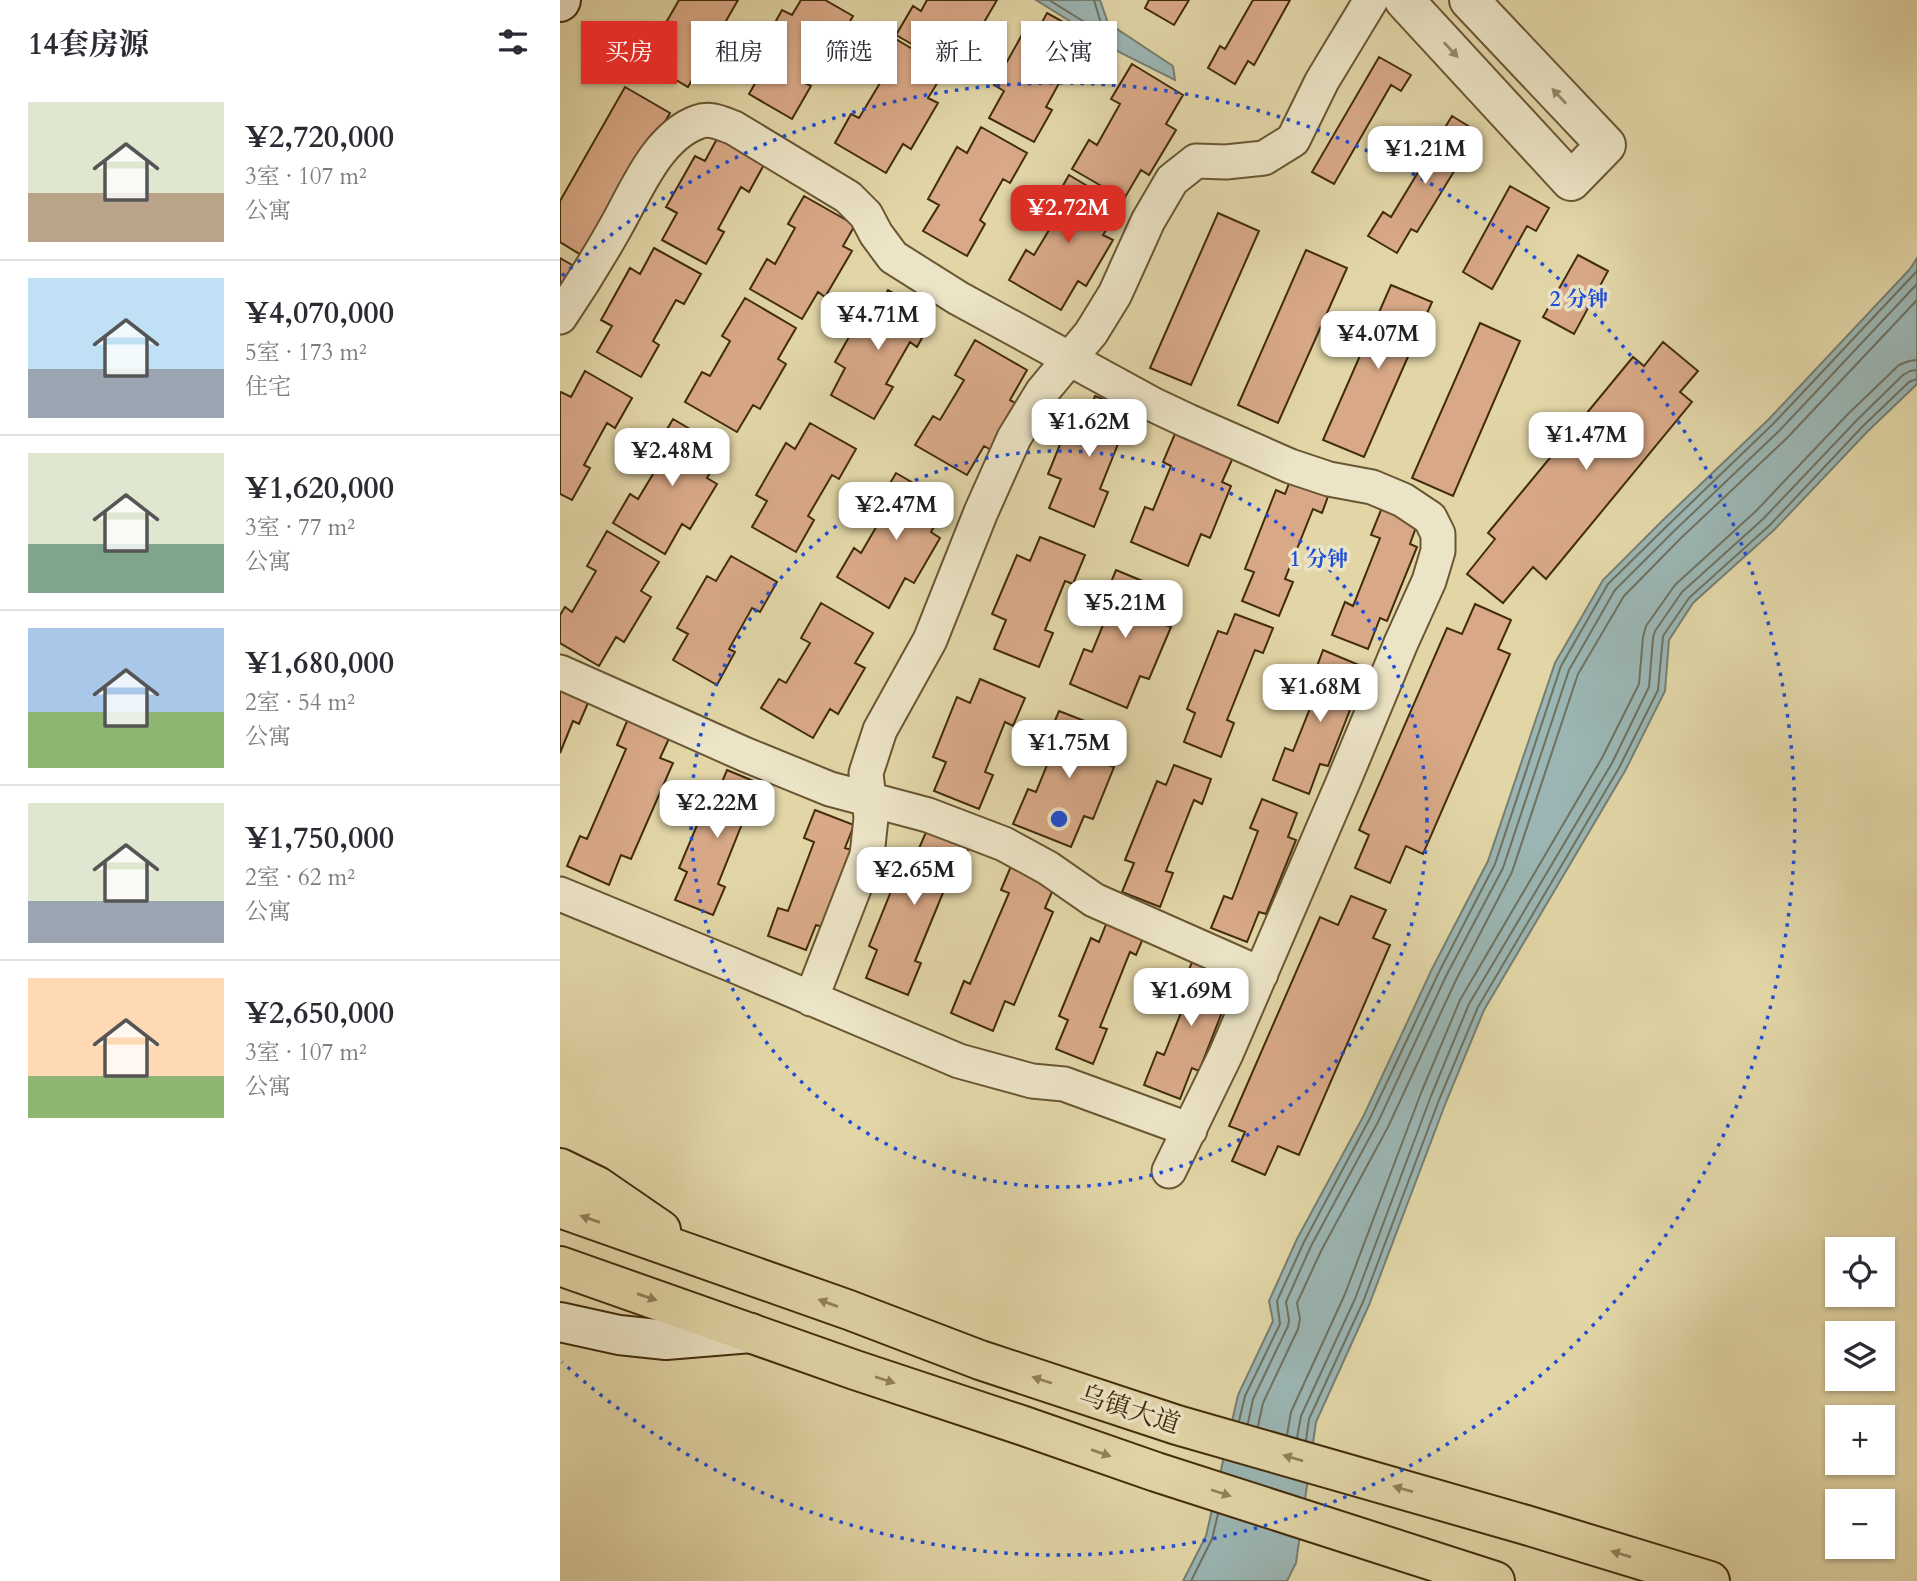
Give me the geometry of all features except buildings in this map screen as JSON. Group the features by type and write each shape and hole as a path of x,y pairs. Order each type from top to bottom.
{"main road":[{"path":"560,1168 597,1186 696,1256"},
{"name":"乌镇大道","path":"560,1208 980,1360 1177,1425 1710,1581"},
{"name":"乌镇大道","path":"560,1265 855,1370 1156,1472 1495,1581"}],"street":[{"path":"811,999 867,855 871,818 866,773 880,730 930,640 1014,438 1042,392 1091,333 1115,294 1149,221 1172,180 1196,161 1265,159 1293,140 1322,81 1371,0"},
{"path":"1404,0 1571,181 1606,145 1469,0"},
{"path":"560,317 614,231 652,163 673,136 700,121 715,121 734,128 848,197 866,215 893,257 958,298 1154,405 1290,466 1329,479 1372,487 1403,500 1430,518 1438,534 1438,551 1429,581 1226,1054 1169,1171"},
{"path":"560,672 830,789 928,815 1004,844 1048,868 1094,900 1261,974"},
{"path":"560,894 735,965 959,1062 1032,1081 1064,1084 1190,1130"},
{"path":"560,1322 619,1335 666,1340 751,1333"}],"water":[{"path":"1036,0 1100,0 1107,21 1070,21"},
{"path":"1117,29 1173,66 1175,80 1117,51"},
{"path":"1917,258 1917,384 1867,432 1774,530 1693,603 1669,640 1665,691 1625,771 1484,1010 1369,1305 1316,1422 1296,1563 1287,1581 1183,1581 1206,1536 1238,1395 1273,1321 1269,1301 1297,1239 1364,1115 1432,969 1488,861 1555,663 1603,580 1769,419 1910,269"}]}
